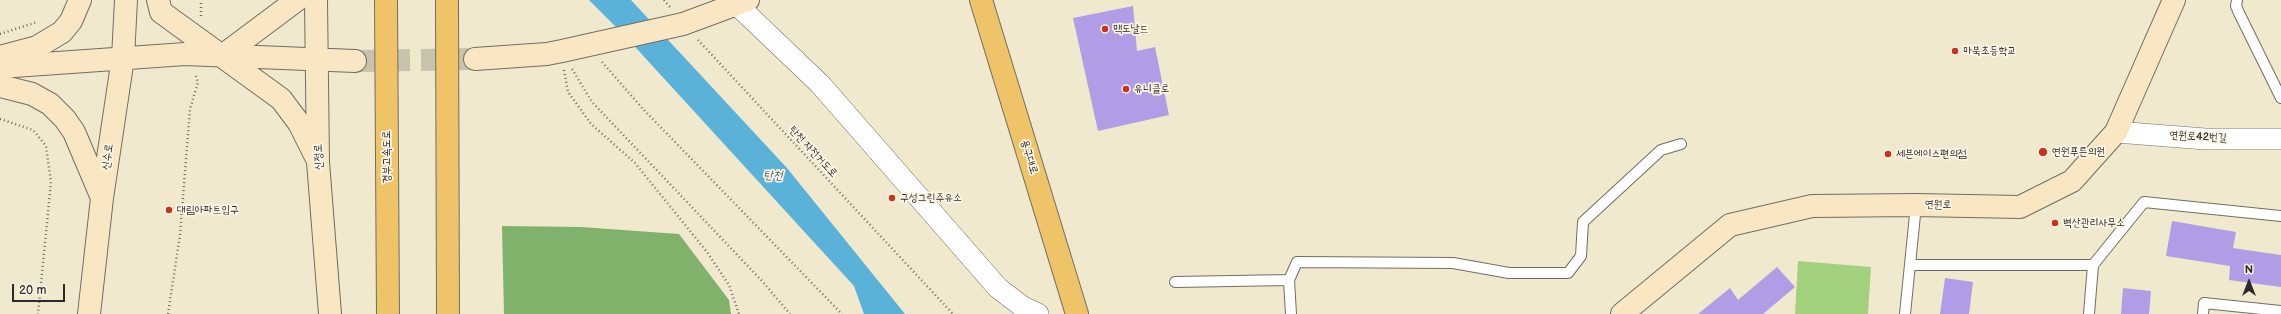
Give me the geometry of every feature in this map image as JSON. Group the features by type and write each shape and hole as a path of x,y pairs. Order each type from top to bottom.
{"main road":[{"name":"경부고속도로","path":"386,0 388,314"},
{"path":"447,0 448,314"},
{"name":"용구대로","path":"981,0 1077,314"}],"street":[{"path":"0,57 37,47 62,32 71,21 80,0"},
{"name":"신수로","path":"90,314 102,198 123,58 126,0"},
{"path":"158,0 161,12 193,45 222,56 281,98 299,123 318,162"},
{"path":"222,56 297,0"},
{"name":"신정로","path":"316,0 318,162 330,314"},
{"name":"연원로","path":"1622,314 1730,225 1812,206 1916,205 2020,207 2072,181 2116,132 2174,0"},
{"path":"475,59 547,54 562,51 684,24 738,1 820,84 998,288 1023,307 1038,314"},
{"path":"0,67 123,58 193,45"},
{"path":"222,56 355,61"},
{"path":"0,86 32,94 50,104 65,119 74,132 102,198"},
{"name":"연원로42번길","path":"2116,132 2205,139 2281,139"}],"lane":[{"path":"2237,0 2236,6 2239,13 2281,98"},
{"path":"1291,314 1290,280 1297,262 1453,263 1509,273 1568,273 1581,256 1583,222 1661,150 1681,144"},
{"path":"2089,314 2093,265 2144,202 2281,216"},
{"path":"1905,314 1916,205"},
{"path":"1910,265 2093,265"},
{"path":"1175,282 1290,280"},
{"path":"2203,314 2204,303 2281,311"}],"path":[{"path":"168,314 180,235 190,110 198,82 193,45 201,12 201,0"},
{"name":"탄천 자전거도로","path":"664,0 684,24 953,314"},
{"path":"0,34 40,20"},
{"path":"596,43 642,109 842,314"},
{"path":"562,51 568,92 591,124 635,163 707,252 729,285 739,314"},
{"path":"562,51 592,102 762,281 790,314"},
{"path":"0,119 33,130 46,146 50,182 38,314"}],"green space":[{"path":"502,226 581,227 679,234 729,300 731,314 504,314"},
{"path":"1798,261 1871,267 1868,314 1795,314"}],"water":[{"name":"탄천","path":"589,0 631,0 787,168 905,314 864,314 854,286 626,37"}],"building":[{"name":"유니클로","path":"1133,6 1137,51 1155,47 1169,115 1098,131 1073,18"},
{"path":"2172,221 2236,232 2233,248 2281,255 2281,287 2229,280 2230,266 2166,256"},
{"path":"1777,267 1795,287 1763,314 1698,314 1730,288 1738,300"},
{"path":"1945,278 1973,282 1969,314 1940,314"},
{"path":"2123,288 2151,291 2149,314 2121,314"}],"tunnel":[{"path":"355,61 475,59"}],"place":[{"name":"맥도날드","path":"1105,29"},
{"name":"마북초등학교","path":"1955,51"},
{"name":"유니클로","path":"1126,89"},
{"name":"연원푸른의원","path":"2043,152"},
{"name":"세븐에이스편의점","path":"1888,154"},
{"name":"구성그린주유소","path":"892,198"},
{"name":"대림아파트입구","path":"169,210"},
{"name":"벽산관리사무소","path":"2055,223"}]}
